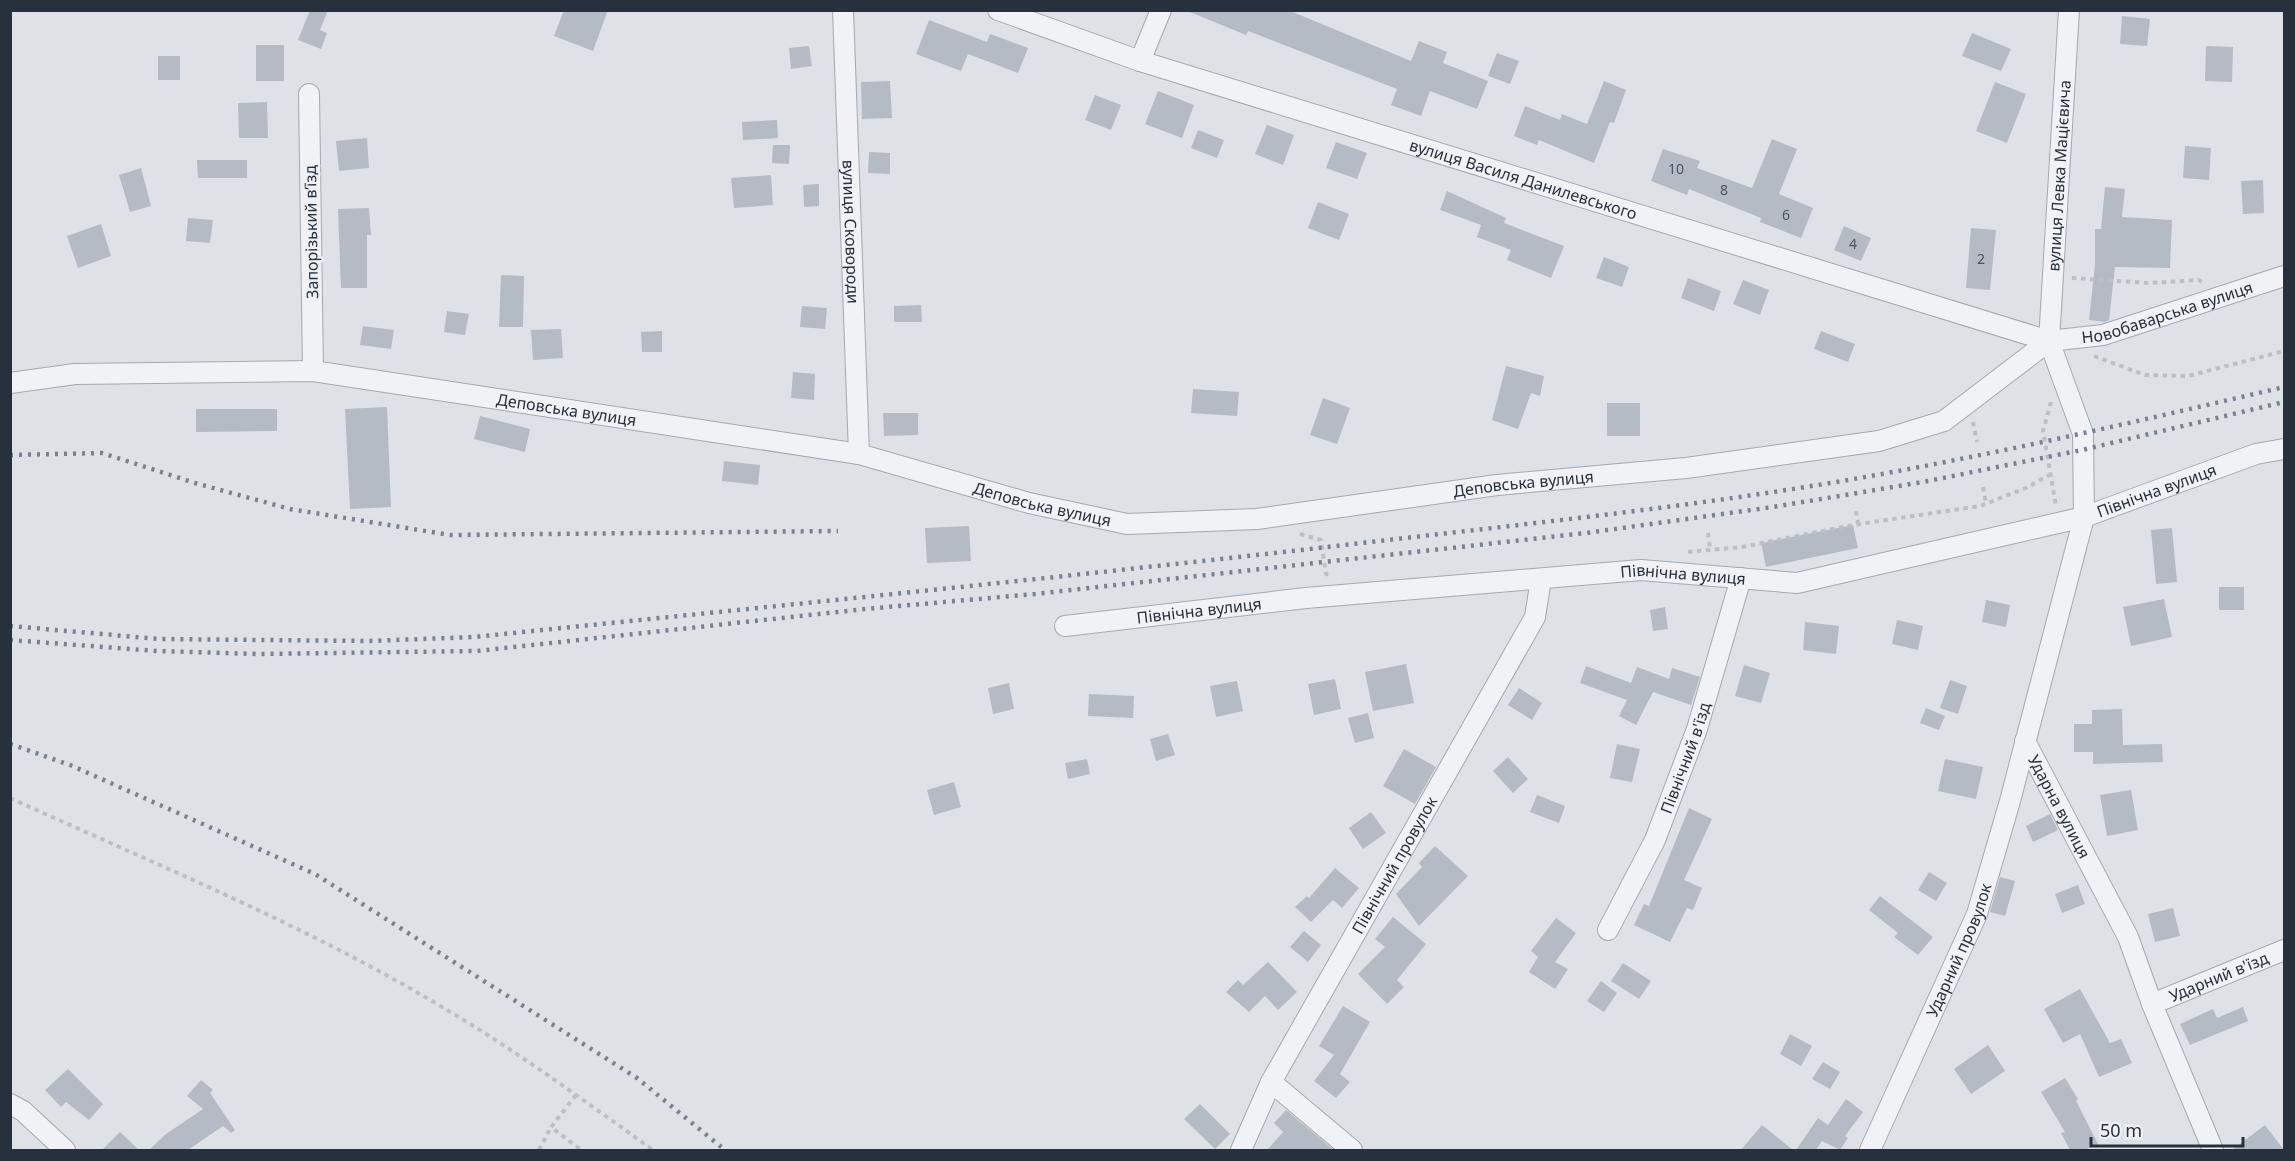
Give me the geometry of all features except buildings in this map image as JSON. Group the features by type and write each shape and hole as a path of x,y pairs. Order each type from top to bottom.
{"street":[{"name":"вулиця Сковороди","path":"843,10 859,454"},
{"name":"вулиця Василя Данилевського","path":"998,10 1140,61 2049,341"},
{"path":"1140,61 1161,10"},
{"name":"вулиця Левка Мацієвича","path":"2049,341 2069,10"},
{"name":"Запорізький вʼїзд","path":"309,94 313,371"},
{"name":"Новобаварська вулиця","path":"2049,341 2103,336 2284,276"},
{"name":"Деповська вулиця","path":"10,382 75,374 313,371 859,454 1029,503 1127,524 1257,519 1497,485 1686,468 1879,441 1944,421 2049,341"},
{"name":"Ударна вулиця","path":"2049,341 2083,434 2084,517 2025,741 2128,937 2152,1004 2213,1150"},
{"name":"Північна вулиця","path":"1065,626 1306,598 1641,570 1797,583 2084,517 2256,454 2284,449"},
{"name":"Північний в'їзд","path":"1608,930 1655,840 1672,796 1697,729 1741,578"},
{"name":"Північний провулок","path":"1241,1150 1271,1082 1535,617 1541,579"},
{"name":"Ударний провулок","path":"1870,1150 1977,914 2025,741"},
{"name":"Ударний в'їзд","path":"2152,1004 2284,950"},
{"path":"1271,1082 1352,1150"},
{"path":"10,1104 23,1111 65,1150"}],"path":[{"path":"2053,278 2098,278 2149,283 2199,280 2224,296"},
{"path":"2088,354 2145,375 2188,376 2284,351"},
{"path":"2038,435 2044,433"},
{"path":"1683,553 1742,547 1858,524 1986,504 2051,474"},
{"path":"1983,487 1986,504"},
{"path":"1856,511 1858,524"},
{"path":"1296,533 1321,540 1326,574 1337,576"},
{"path":"1708,533 1710,549"},
{"path":"10,798 264,911 447,1009 576,1095 653,1150"},
{"path":"539,1150 550,1127 576,1095"},
{"path":"550,1127 581,1150"}],"railway":[{"path":"10,626 159,639 369,641 474,637 927,590 1509,526 1769,493 1995,452 2284,387"},
{"path":"10,640 157,651 258,654 477,651 865,609 1035,594 1586,533 1773,507 1923,482 2082,450 2284,402"},
{"path":"10,455 102,453 195,483 290,509 450,535 838,531"},
{"path":"10,744 70,765 315,874 637,1078 725,1150"}]}
